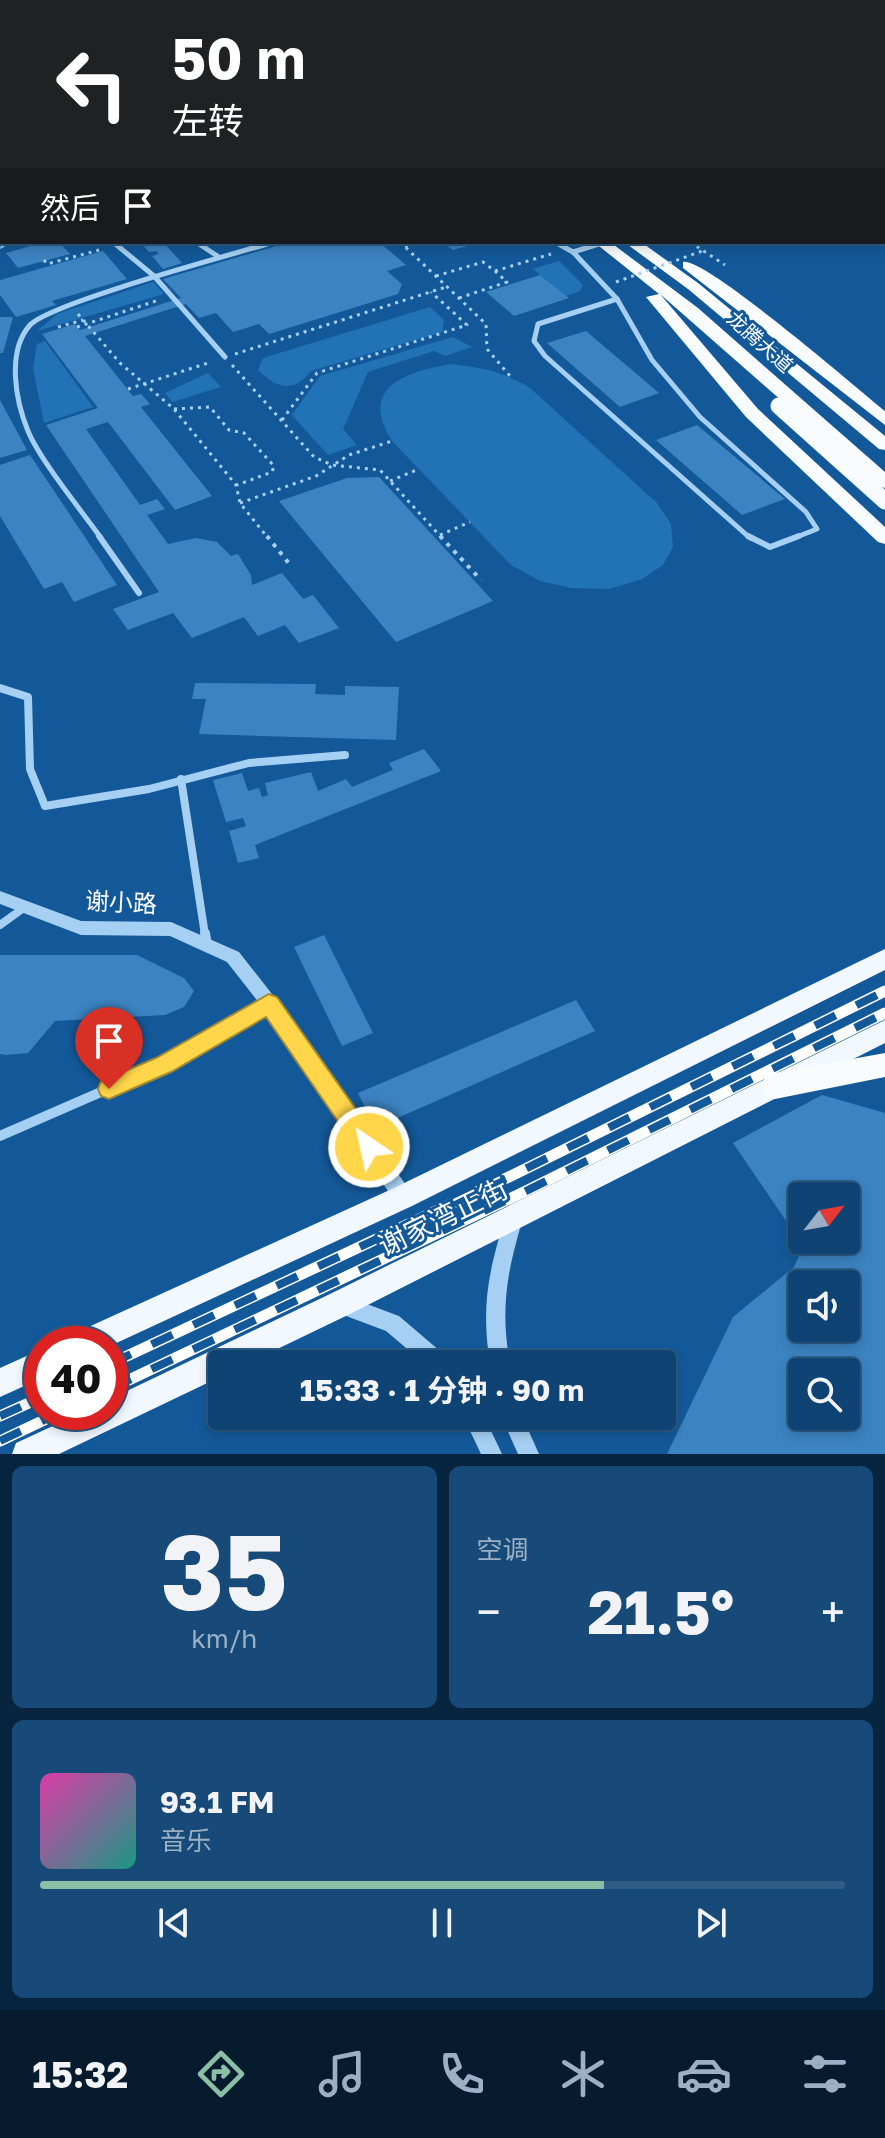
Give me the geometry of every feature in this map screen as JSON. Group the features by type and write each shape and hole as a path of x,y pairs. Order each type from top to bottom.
{"highway":[{"path":"657,244 734,297 885,420"},
{"path":"613,245 752,413 885,538"},
{"name":"龙腾大道","path":"613,245 693,286 885,445"},
{"name":"龙腾大道","path":"613,245 885,482"},
{"path":"668,252 693,286"},
{"path":"668,252 767,311 885,405"},
{"path":"654,297 885,501"},
{"path":"775,1086 885,1065"}],"main road":[{"name":"谢家湾正街","path":"122,1326 403,1197 885,959"},
{"name":"谢家湾正街","path":"27,1454 340,1304 885,1031"},
{"path":"0,1383 24,1372"}],"street":[{"path":"0,688 12,689 28,697 35,795 45,806 149,789 249,763 345,755"},
{"path":"181,779 207,946"},
{"name":"谢小路","path":"0,897 81,928 171,929 233,957 269,1003 403,1197"},
{"path":"0,925 25,907"},
{"name":"谢家湾正街","path":"848,976 885,948"},
{"path":"0,1136 163,1065 269,1003"},
{"path":"497,1350 494,1333 494,1281 514,1218"},
{"path":"340,1304 392,1323 424,1350"},
{"path":"480,1430 492,1454"},
{"path":"518,1430 529,1454"}],"lane":[{"path":"115,244 154,276 225,357"},
{"path":"199,244 219,257"},
{"path":"139,593 29,434 18,399 16,366 21,343 31,324 71,305 154,276 267,244"},
{"path":"559,244 573,252 617,299 652,360 700,417 806,512 817,529 770,547 756,543 545,356 534,341 538,324 617,299"},
{"path":"573,252 613,245"}],"path":[{"path":"44,260 47,264 115,244"},
{"path":"402,244 486,324 487,349 510,376"},
{"path":"405,247 415,244"},
{"path":"694,244 725,265"},
{"path":"616,282 705,250"},
{"path":"495,271 546,254"},
{"path":"434,277 483,262 507,282 459,298"},
{"path":"128,389 446,287"},
{"path":"281,421 317,373 467,325 431,292"},
{"path":"77,327 171,296"},
{"path":"71,305 120,363 174,409 236,485 240,503 291,566"},
{"path":"225,357 314,457 332,465 380,470 481,580"},
{"path":"174,409 210,407 229,430 244,433 274,466 272,472 236,485"},
{"path":"240,503 316,476 376,444 392,441"},
{"path":"390,481 419,469"},
{"path":"440,535 470,522"}],"shaded area":[{"path":"559,261 583,285 580,291 566,296 533,269"},
{"path":"153,282 164,294 37,331 57,314"},
{"path":"430,307 444,320 442,332 311,371 291,386 271,381 258,370 263,358"},
{"path":"453,337 472,347 445,356 434,351 368,372 343,429 357,445 328,455 292,415 320,376"},
{"path":"45,341 93,407 44,423 33,368 37,344"},
{"path":"451,364 492,371 530,388 657,503 671,524 673,547 663,565 642,579 609,589 571,588 540,581 511,565 392,441 383,423 380,407 392,385 418,372"},
{"path":"208,373 221,387 172,402 165,393"}],"building":[{"path":"37,244 61,244 70,254 18,268 6,253"},
{"path":"142,244 165,244 182,263 163,269 152,256 159,254 149,252"},
{"path":"283,244 381,244 406,265 387,271 402,284 398,294 269,334 259,324 233,332 216,313 199,318 186,304 85,336 133,396 141,394 150,404 141,407 212,496 175,510 108,422 86,429 140,505 157,499 165,509 147,515 168,544 196,538 217,542 231,556 238,554 251,575 252,585 282,573 303,599 313,595 339,628 299,643 285,625 258,636 244,617 192,638 173,613 128,630 113,609 159,592 46,425 98,408 42,334 75,324 80,330 181,298 163,279"},
{"path":"445,244 474,244 453,250"},
{"path":"103,251 127,279 52,301 56,305 16,317 0,295 0,280"},
{"path":"540,275 569,298 514,316 486,292"},
{"path":"0,317 13,317 3,353 0,353"},
{"path":"586,331 659,393 620,407 547,343"},
{"path":"0,400 27,450 0,458"},
{"path":"697,425 785,499 742,515 656,440"},
{"path":"30,455 117,585 74,602 62,582 44,589 0,516 0,465"},
{"path":"379,477 493,601 396,642 279,501 347,478"},
{"path":"195,683 316,684 315,694 345,695 345,686 399,687 396,740 199,734 206,699 192,699"},
{"path":"424,749 441,771 255,845 259,858 238,863 229,831 246,826 243,818 226,822 213,780 242,773 248,791 259,788 262,797 268,795 265,783 311,772 318,791 346,779 352,787 393,770 389,763"},
{"path":"324,935 373,1033 342,1046 294,947"},
{"path":"0,955 137,955 184,978 194,991 184,1007 165,1015 55,1021 28,1053 0,1054"},
{"path":"576,1000 595,1031 375,1128 358,1093"},
{"path":"822,1095 885,1113 885,1454 667,1454 733,1317 788,1272 788,1342 860,1342 860,1270 790,1270 800,1254 860,1254 860,1182 788,1182 788,1224 733,1143"}],"railway":[{"path":"128,1356 513,1175 885,991"},
{"path":"128,1380 524,1192 885,1013"},
{"path":"0,1416 24,1405"},
{"path":"0,1441 24,1430"}],"route":[{"path":"109,1089 163,1065 269,1003 369,1147"}]}
